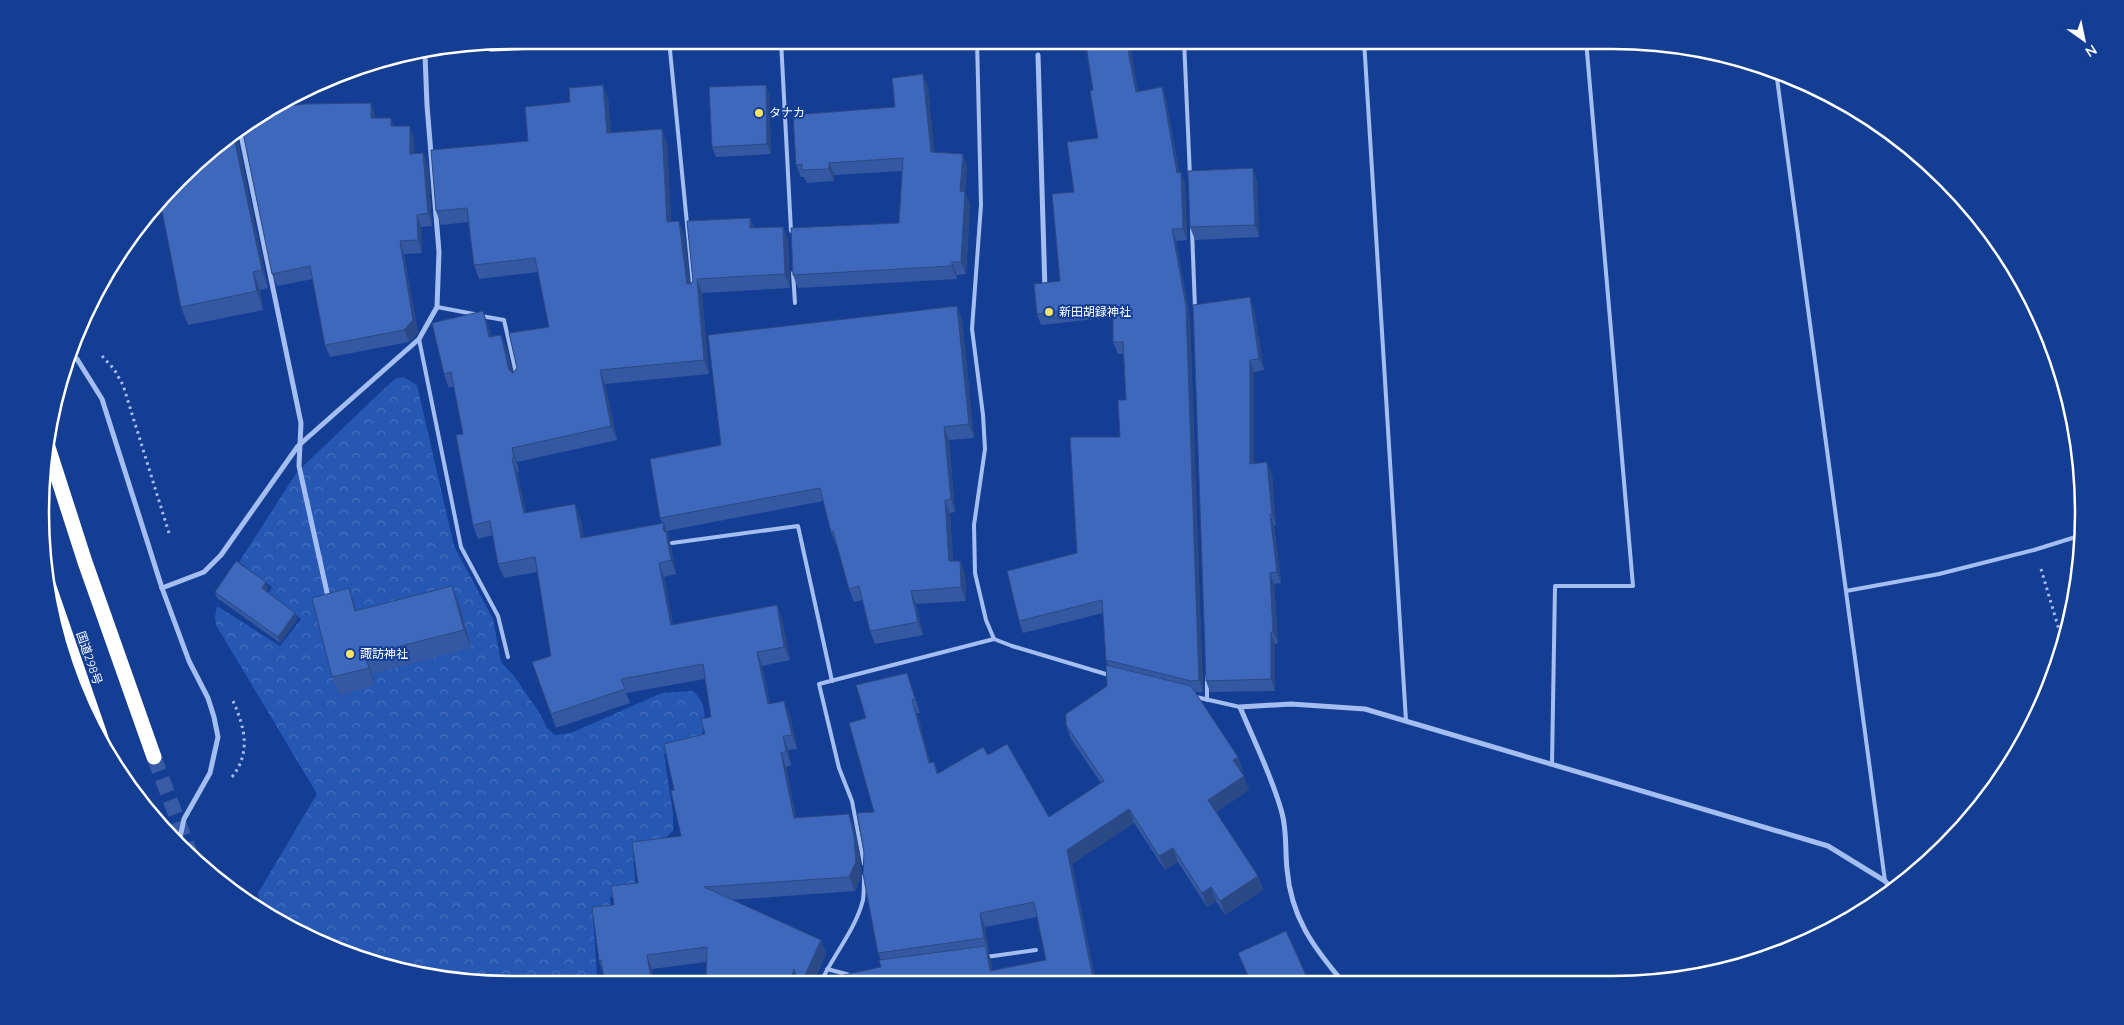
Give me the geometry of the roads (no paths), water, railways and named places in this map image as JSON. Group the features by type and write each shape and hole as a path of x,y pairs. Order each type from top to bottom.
{"highway":[{"path":"52,460 85,562 154,757"},
{"name":"国道298号","path":"66,635 86,694"}],"street":[{"path":"1038,55 1045,290"},
{"path":"162,588 204,572 221,555 298,446 419,340 437,307 439,252 426,105 425,57"},
{"path":"241,137 300,424 298,466 328,596"},
{"path":"75,358 102,399 162,588 189,661 208,698 218,737 210,773 184,819 180,835"},
{"path":"1338,976 1301,926 1292,900 1287,870 1286,834 1282,814 1240,707 1291,704 1365,709 1828,846 1888,884"}],"lane":[{"path":"671,49 694,295"},
{"path":"781,49 791,236"},
{"path":"977,49 981,205 972,329 985,449 974,525 975,572 986,620 994,639"},
{"path":"1184,49 1190,177"},
{"path":"1365,49 1406,721"},
{"path":"1552,764 1555,586 1634,586 1587,49"},
{"path":"1777,79 1884,881"},
{"path":"1192,226 1195,315"},
{"path":"793,264 795,303"},
{"path":"437,307 504,320 518,383"},
{"path":"419,340 461,547 498,616 508,657"},
{"path":"672,543 798,526 832,681"},
{"path":"1846,591 1939,574 2034,550 2074,537"},
{"path":"824,976 848,936 863,900 865,868 852,801 839,768 819,684 994,639 1118,677"},
{"path":"1206,670 1207,700"},
{"path":"1190,696 1240,707"},
{"path":"977,958 1036,950"},
{"path":"827,969 849,975 859,974"}],"tunnel":[{"path":"154,757 185,840"}],"place":[{"name":"タナカ","path":"759,113"},
{"name":"新田胡録神社","path":"1049,312"},
{"name":"諏訪神社","path":"350,654"}]}
